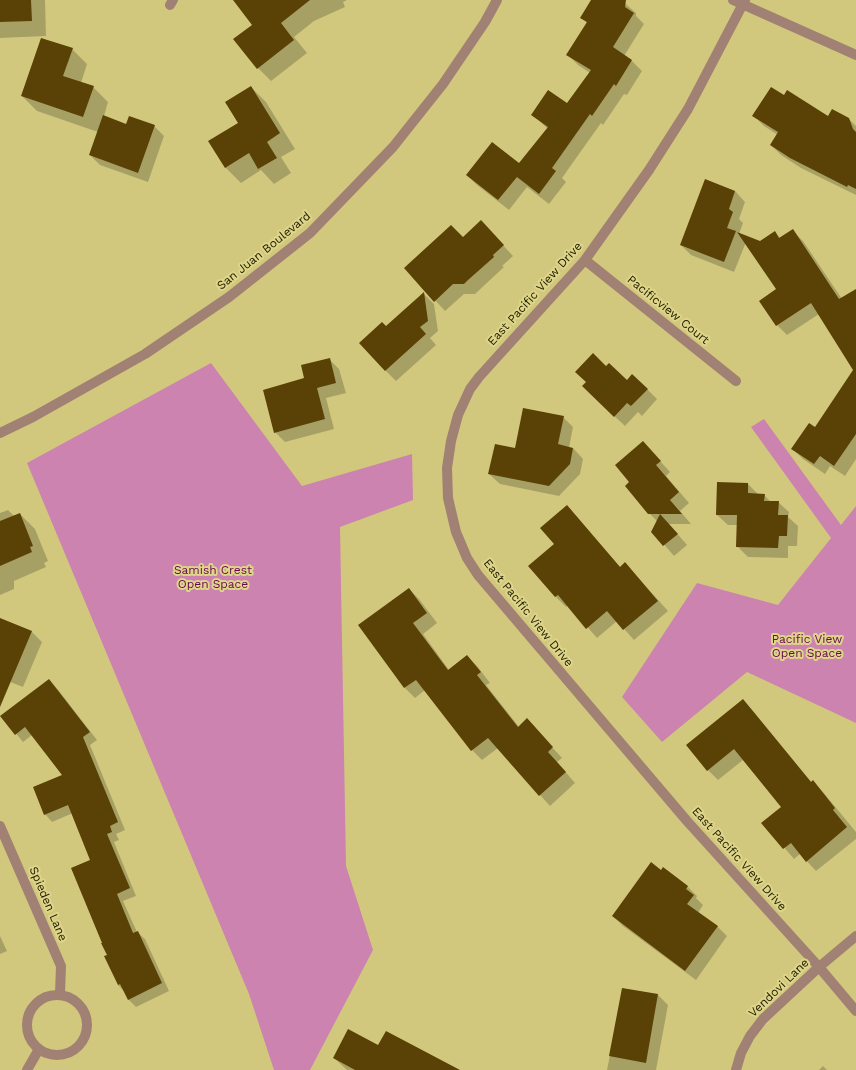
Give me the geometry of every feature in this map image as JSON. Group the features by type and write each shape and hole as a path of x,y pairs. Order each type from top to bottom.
{"street":[{"name":"San Juan Boulevard","path":"0,432 33,417 144,354 229,297 310,233 393,147 443,84 498,0"},
{"path":"734,0 744,2 856,55"},
{"name":"East Pacific View Drive","path":"744,2 688,109 649,170 585,260 479,376 470,389 458,414 452,441 447,468 448,498 456,532 467,558 491,591 676,809 819,967 856,1011"},
{"name":"Pacificview Court","path":"585,260 736,381"},
{"name":"Spieden Lane","path":"0,826 61,966 60,994"},
{"name":"Vendovi Lane","path":"736,1070 741,1053 750,1036 763,1019 819,967 856,936"},
{"path":"60,994 70,997 79,1003 86,1013 88,1025 85,1037 78,1047 68,1053 56,1055 45,1053 35,1046 28,1036 27,1024 29,1013 36,1002 46,996 60,994"},
{"path":"27,1070 39,1049"}],"green space":[{"name":"Samish Crest Open Space","path":"211,363 302,486 412,454 413,500 340,527 346,866 373,950 310,1070 274,1070 249,994 27,463"},
{"name":"Pacific View Open Space","path":"764,419 841,525 856,506 856,723 747,672 662,742 622,697 697,583 778,605 831,538 751,427"}],"building":[{"path":"0,0 31,0 32,21 0,22"},
{"path":"233,0 310,0 281,23 294,40 257,69 233,39 252,25"},
{"path":"591,0 626,0 625,7 634,13 613,47 632,60 616,86 614,84 592,116 590,114 552,168 556,171 539,194 517,177 498,200 466,175 492,142 519,163 548,127 531,115 548,90 567,103 591,70 566,55 587,22 580,18"},
{"path":"41,38 73,48 63,76 94,86 83,117 21,96"},
{"path":"251,86 280,133 267,142 277,158 258,169 249,153 225,168 208,141 238,123 225,102"},
{"path":"771,87 784,95 787,90 828,116 832,109 849,118 853,129 856,132 856,189 848,185 847,187 790,158 770,145 778,132 752,116"},
{"path":"103,115 126,124 129,116 155,125 138,173 89,155"},
{"path":"705,179 735,191 729,209 733,212 727,228 736,231 724,262 680,245"},
{"path":"481,220 504,245 493,255 494,257 464,284 453,284 434,302 404,268 451,225 463,237"},
{"path":"793,229 839,299 856,289 856,434 834,466 820,456 814,464 791,449 809,423 815,427 853,370 811,303 776,326 759,301 776,289 737,232 760,241 775,231 779,238"},
{"path":"424,292 428,321 420,327 426,334 385,371 359,343 382,322 386,326"},
{"path":"593,353 606,366 609,363 627,380 632,374 648,389 631,406 627,403 614,417 582,386 586,382 575,372"},
{"path":"330,358 336,383 317,388 325,419 274,433 263,390 304,378 301,365"},
{"path":"523,408 564,416 558,444 573,448 570,464 549,486 488,474 495,444 515,448"},
{"path":"643,441 661,461 656,465 679,492 670,500 682,514 648,514 625,486 629,482 615,465"},
{"path":"717,482 748,483 748,493 765,494 764,501 779,501 778,515 788,515 787,536 779,536 778,548 736,547 737,515 716,515"},
{"path":"567,505 620,567 625,562 658,601 623,630 607,611 586,629 558,595 555,597 528,566 554,544 540,528"},
{"path":"20,513 33,546 30,547 32,552 0,566 0,521"},
{"path":"660,514 678,534 663,546 651,532"},
{"path":"409,588 427,613 413,623 448,670 467,655 481,672 477,675 518,727 527,718 553,747 548,752 566,772 539,796 488,738 471,751 416,680 404,688 358,625"},
{"path":"0,618 32,631 0,707"},
{"path":"49,679 90,732 83,737 118,822 110,826 112,832 107,834 130,888 117,894 133,933 138,931 162,983 128,1000 120,984 118,985 104,956 107,955 71,868 90,860 68,805 44,815 33,787 62,775 25,727 15,735 0,716"},
{"path":"743,699 811,782 813,780 835,808 833,810 847,827 806,862 791,843 783,849 761,823 781,807 734,749 707,771 686,745"},
{"path":"651,862 661,870 663,867 688,886 686,889 694,895 687,904 718,926 685,971 612,916"},
{"path":"622,988 658,994 646,1063 609,1056"},
{"path":"348,1029 378,1045 386,1031 460,1070 355,1070 333,1058"}]}
